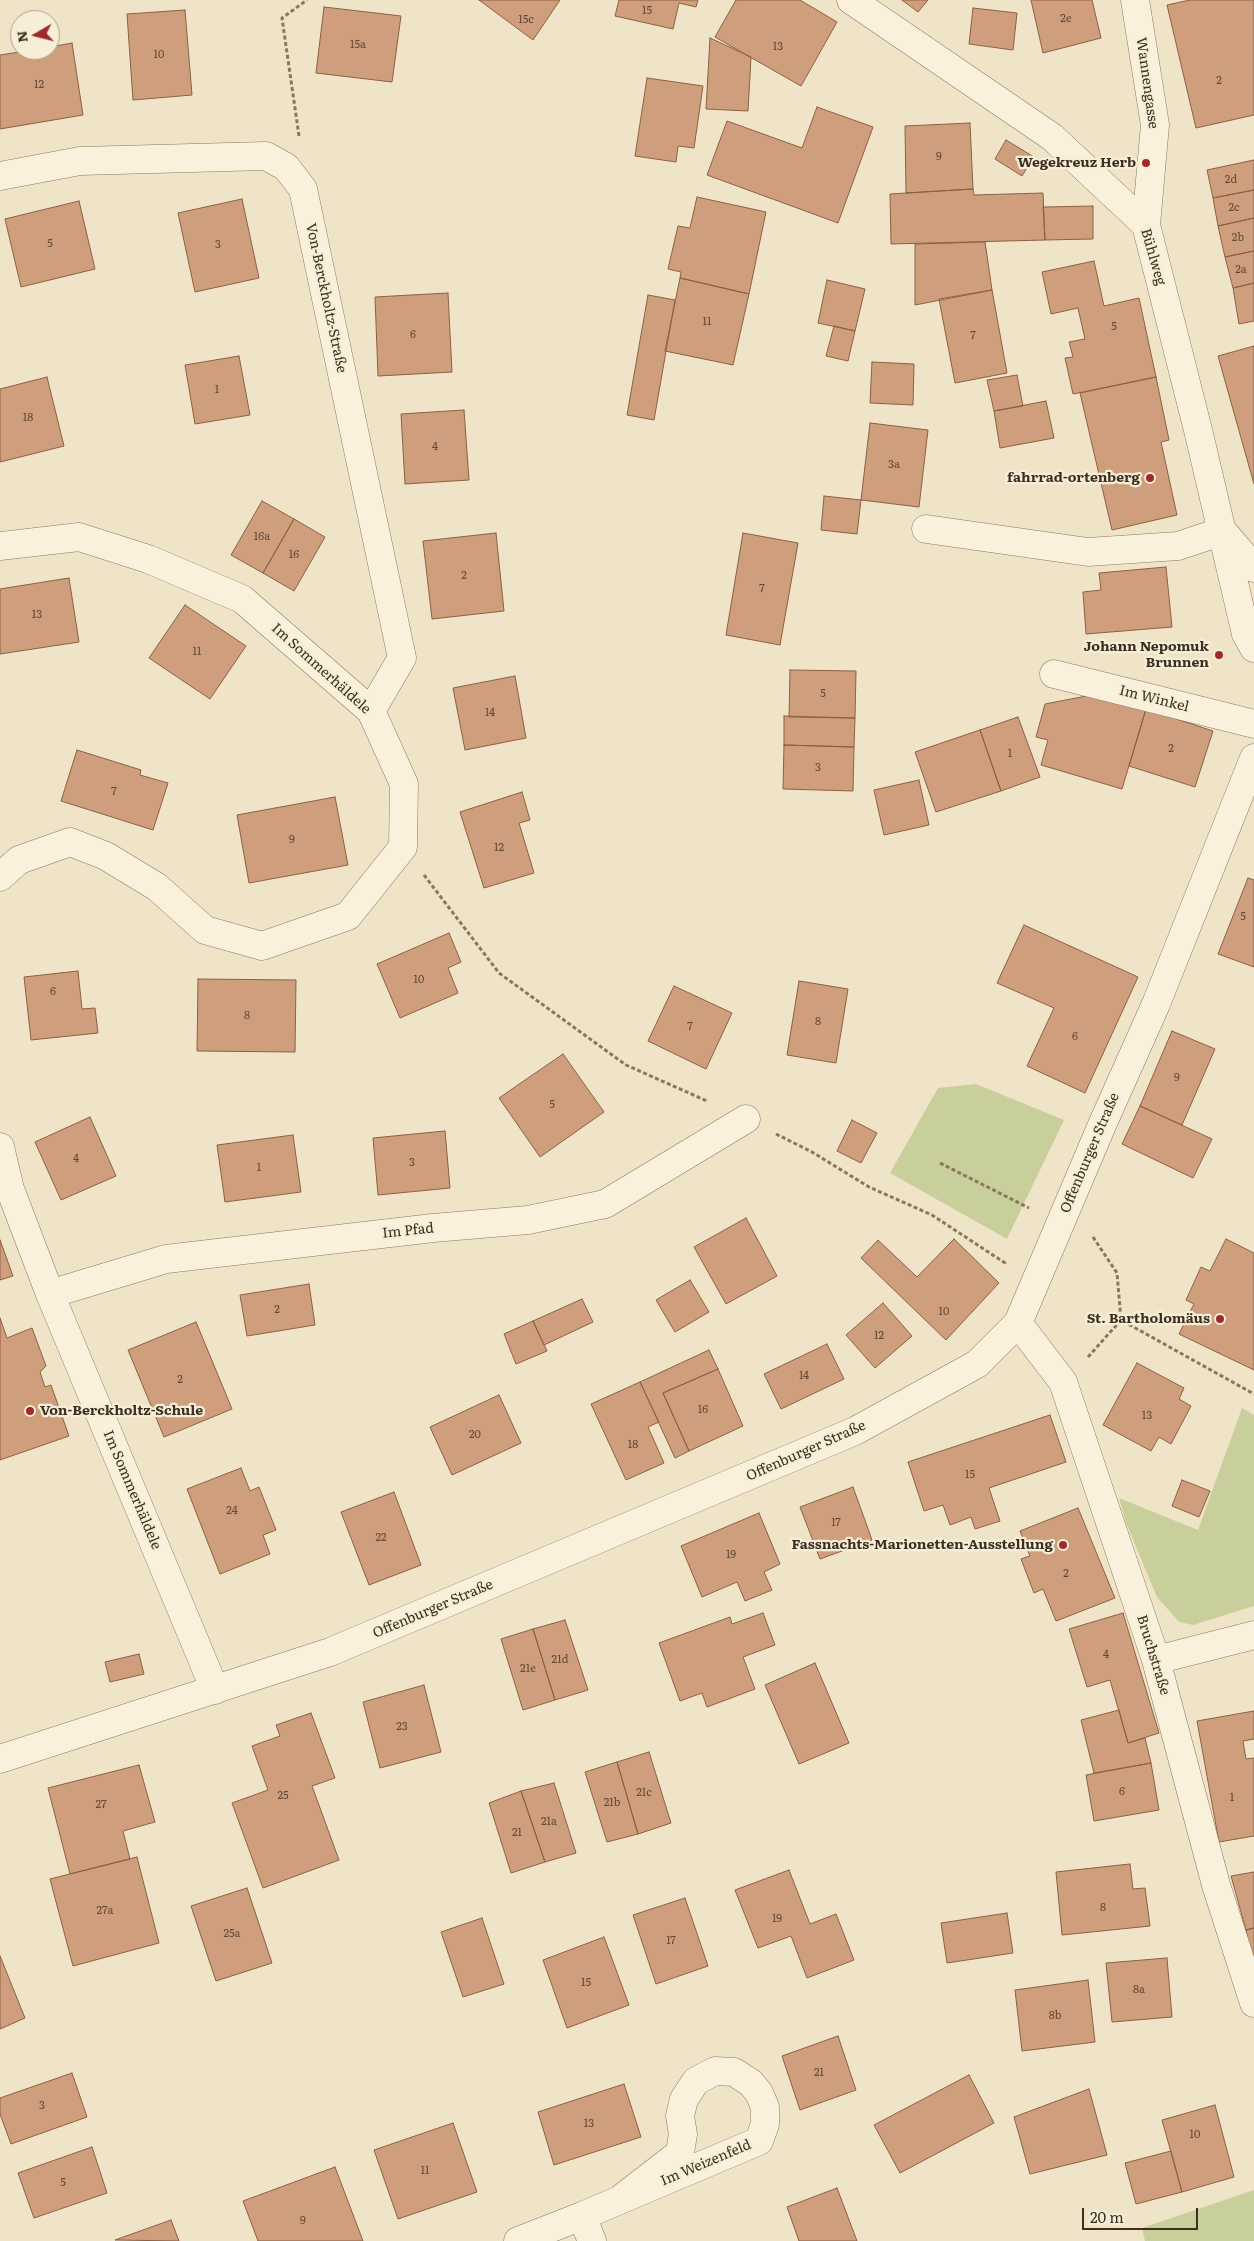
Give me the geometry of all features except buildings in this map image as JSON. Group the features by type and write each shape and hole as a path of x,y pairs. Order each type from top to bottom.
{"street":[{"name":"Bühlweg","path":"851,0 1052,137 1146,225 1223,531 1246,634 1254,648"},
{"name":"Wannengasse","path":"1135,0 1155,125 1146,225"},
{"name":"Von-Berckholtz-Straße","path":"0,176 80,161 266,156 286,167 303,189 402,658 371,711"},
{"path":"926,529 1088,552 1178,546 1223,531"},
{"name":"Bühlweg","path":"1223,531 1254,568"},
{"name":"Im Sommerhäldele","path":"0,546 79,537 148,559 242,600 371,711 404,784 402,847"},
{"name":"Im Winkel","path":"1054,674 1254,724"},
{"name":"Offenburger Straße","path":"0,1759 330,1652 854,1431 976,1364 1018,1323 1156,1004 1254,758"},
{"path":"0,877 20,860 70,842 106,856 157,887 205,930 262,946 348,916 402,847"},
{"name":"Im Pfad","path":"50,1294 166,1259 433,1228 528,1220 605,1204 746,1119"},
{"name":"Im Sommerhäldele","path":"0,1147 5,1191 50,1294 215,1690"},
{"name":"Bruchstraße","path":"1018,1323 1063,1382 1156,1660 1216,1885 1254,2003"},
{"path":"1156,1660 1254,1635"},
{"name":"Im Weizenfeld","path":"518,2241 587,2229 623,2198 680,2153 684,2134 680,2116 684,2098 696,2081 715,2071 734,2072 751,2083 759,2093 765,2107 765,2124 759,2141 623,2198"}],"path":[{"path":"286,167 300,144 282,18 307,0"},
{"path":"402,847 499,973 626,1065 746,1119 812,1152 869,1187 932,1215 1005,1263 1007,1272"},
{"path":"940,1163 1060,1224 1091,1234 1117,1273 1121,1320 1063,1382"},
{"path":"1121,1320 1254,1394"}],"green space":[{"path":"976,1084 1064,1120 1007,1239 890,1173 938,1088"},
{"path":"1242,1408 1254,1415 1254,1606 1193,1625 1179,1622 1157,1597 1126,1523 1119,1498 1198,1530"},
{"path":"1254,2190 1254,2241 1145,2241 1142,2228"}],"place":[{"name":"Wegekreuz Herb","path":"1146,163"},
{"name":"fahrrad-ortenberg","path":"1150,478"},
{"name":"Johann Nepomuk Brunnen","path":"1219,655"},
{"name":"St. Bartholomäus","path":"1220,1319"},
{"name":"Von-Berckholtz-Schule","path":"30,1411"},
{"name":"Fassnachts-Marionetten-Ausstellung","path":"1063,1545"}]}
